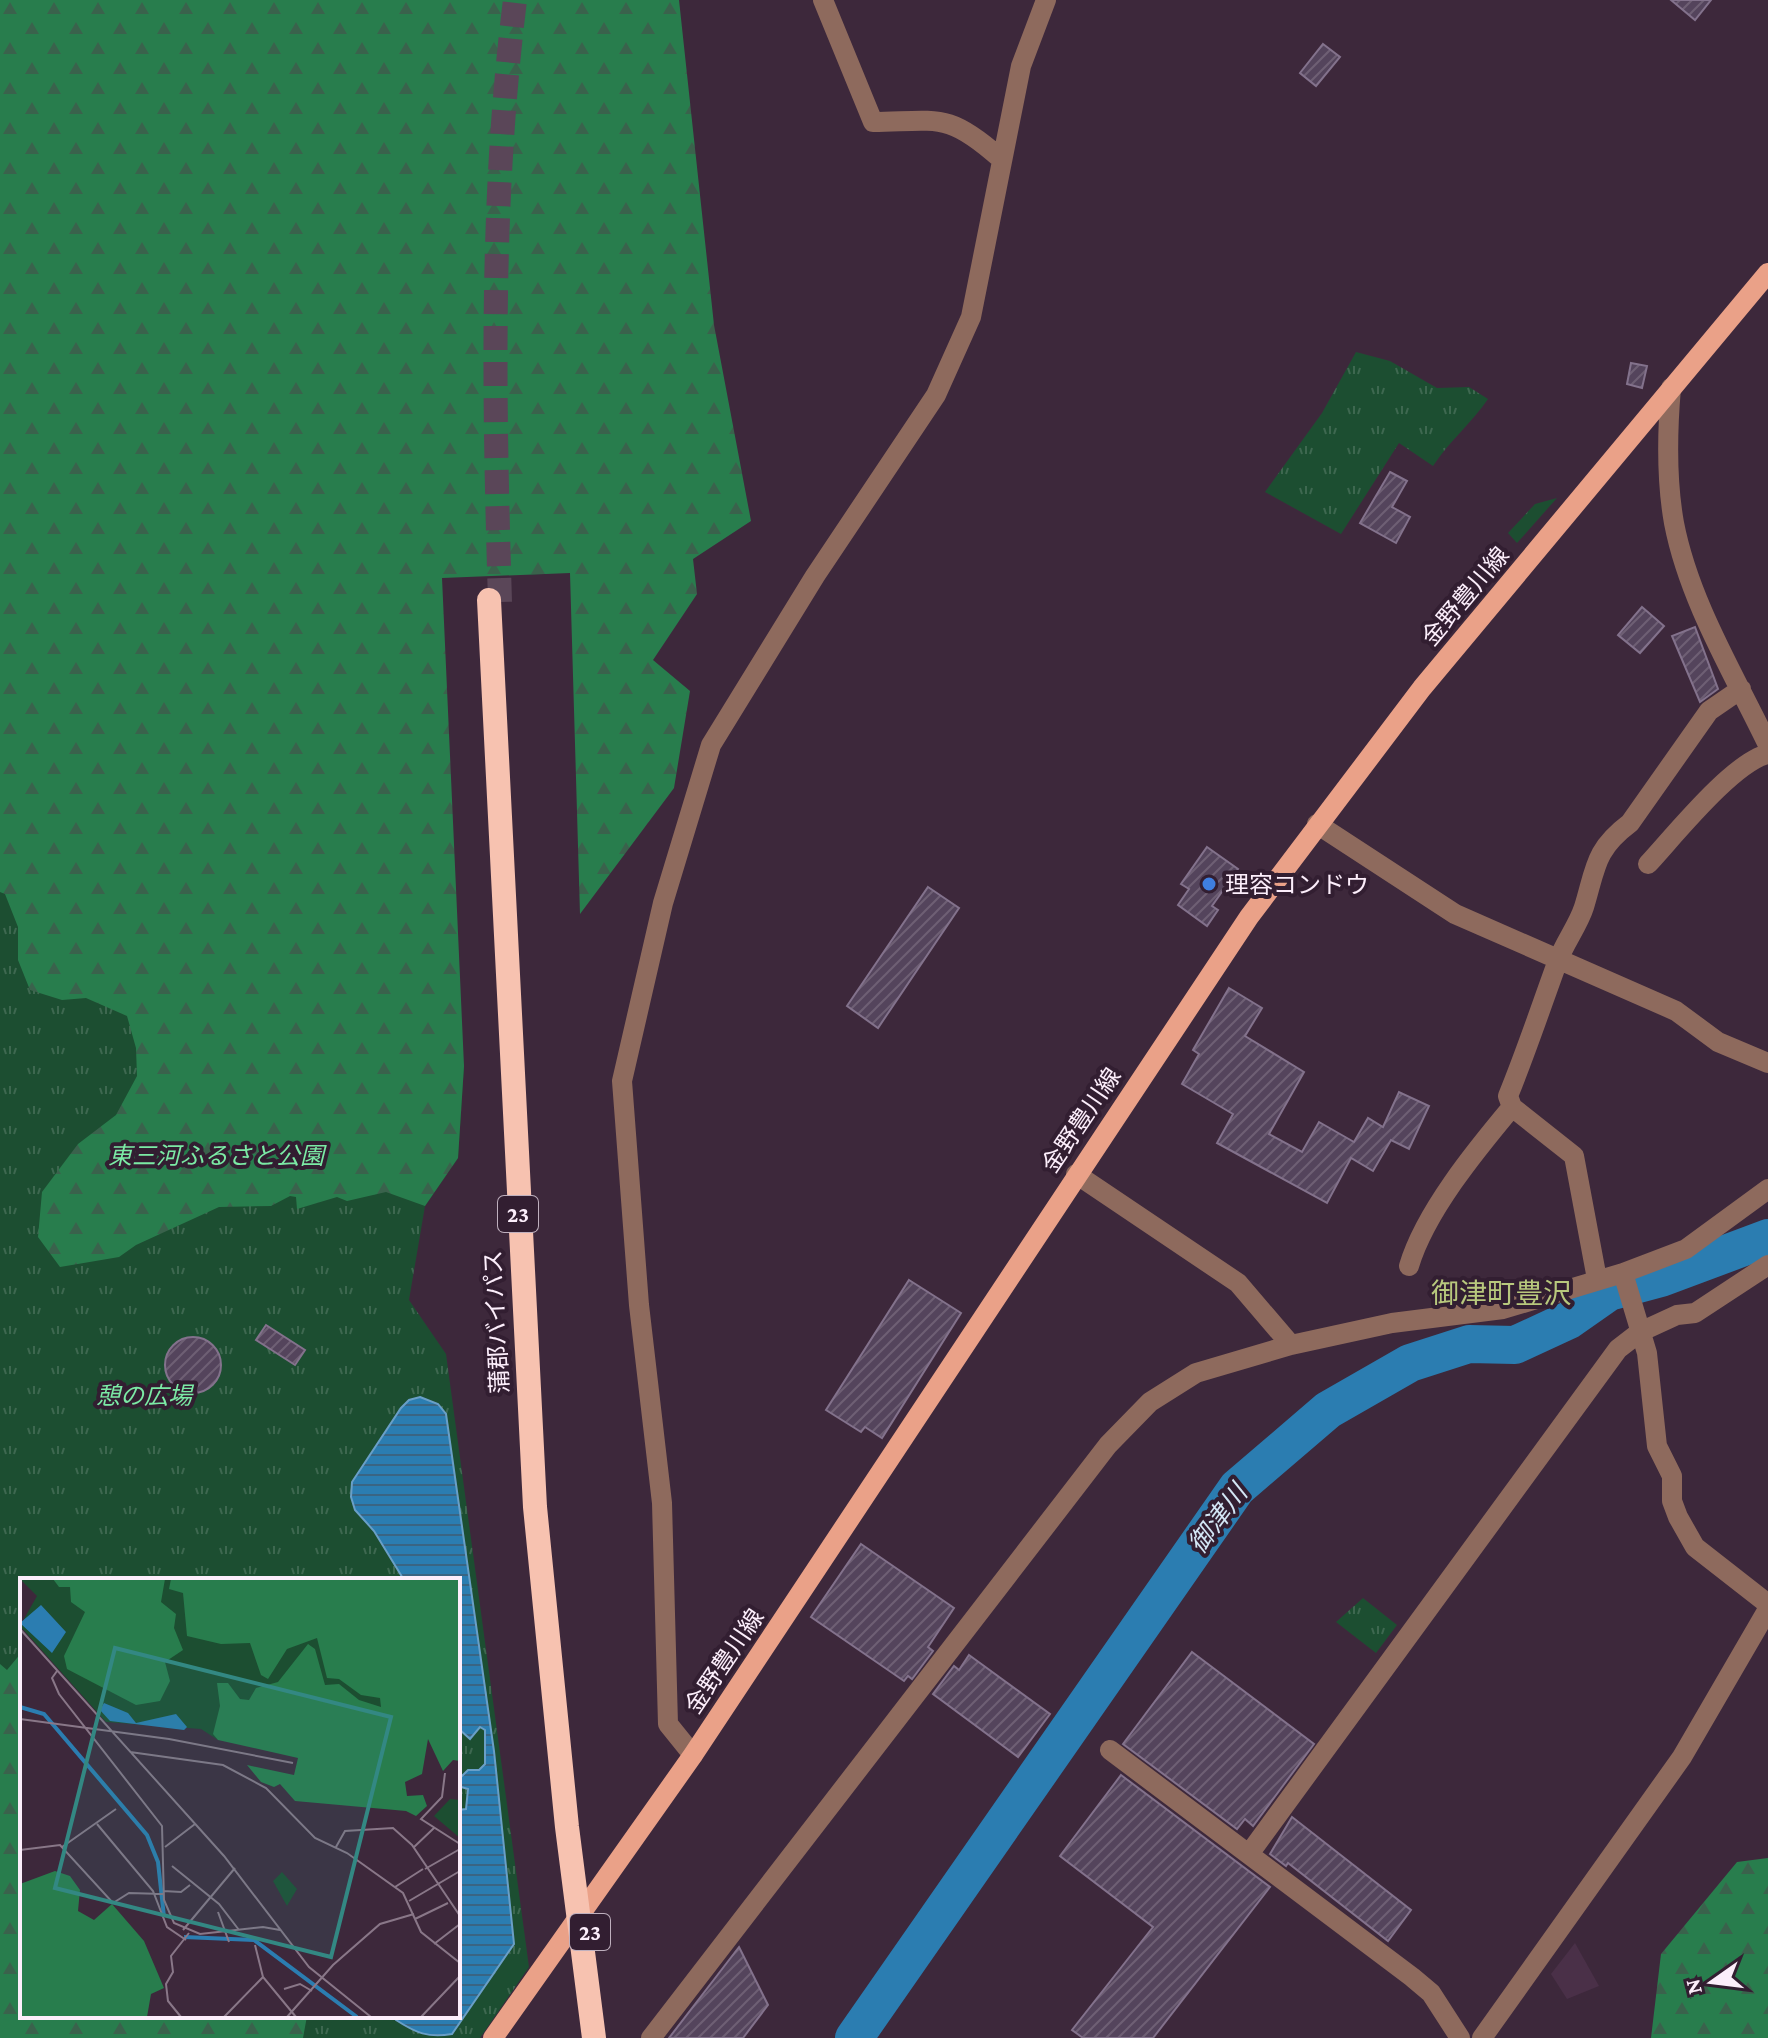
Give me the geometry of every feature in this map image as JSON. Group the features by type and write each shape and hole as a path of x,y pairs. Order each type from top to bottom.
{"highway":[{"name":"蒲郡バイパス","path":"494,601 546,1466 572,1827 594,2038"},
{"name":"蒲郡バイパス","path":"572,1827 603,2038"}],"main road":[{"name":"金野豊川線","path":"493,2038 693,1755 1249,917 1422,688 1768,273"}],"street":[{"path":"823,0 857,92 873,122 948,121 972,133 1000,158"},
{"path":"693,1755 668,1724 662,1503 639,1305 622,1081 663,903 711,745 815,576 936,395 971,317 1000,158 1021,66 1046,0"},
{"path":"1671,388 1667,463 1675,526 1700,604 1768,745"},
{"path":"1597,1279 1574,1156 1512,1107 1508,1096 1558,959 1584,908 1592,868 1614,835 1630,823 1709,711 1741,689"},
{"path":"1648,864 1721,787 1759,756 1768,754"},
{"path":"1317,824 1455,914 1676,1011 1718,1042 1768,1063"},
{"path":"1409,1266 1415,1245 1436,1212 1483,1142 1512,1107"},
{"path":"1076,1174 1238,1283 1291,1345"},
{"path":"651,2038 1108,1445 1150,1402 1196,1373 1291,1345 1392,1323 1503,1309 1597,1279 1624,1278 1686,1249 1768,1189"},
{"path":"1249,1854 1618,1349 1639,1329 1677,1315 1695,1313 1768,1265"},
{"path":"1482,2038 1682,1757 1768,1606 1695,1547 1678,1517 1671,1489 1672,1476 1657,1446 1647,1353 1624,1278"},
{"path":"1110,1750 1431,1993 1460,2038"}],"shaded area":[{"path":"1575,1943 1599,1986 1567,1999 1551,1974"}],"green space":[{"path":"0,0 679,0 714,325 751,521 693,559 697,594 653,660 690,691 674,788 580,914 570,573 442,578 464,1066 458,1158 425,1206 386,1192 347,1201 337,1197 297,1209 296,1197 290,1196 271,1206 219,1207 136,1245 119,1257 60,1267 38,1237 42,1192 78,1144 116,1115 137,1076 136,1048 127,1016 86,998 62,1000 30,990 18,960 18,927 5,894 0,892"},
{"name":"東三河ふるさと公園","path":"0,70 397,1040 464,1066 458,1158 425,1206 409,1300 446,1354 529,1967 480,2038 0,2038"},
{"path":"1356,352 1390,361 1437,388 1469,387 1488,399 1433,466 1399,443 1341,534 1265,492 1322,413"},
{"path":"1557,498 1517,543 1508,533 1535,504"},
{"path":"1363,1598 1397,1625 1376,1653 1336,1622"},
{"path":"20,1654 20,2018 307,2018 303,2038 0,2038 0,1664 7,1670"},
{"path":"1768,1858 1768,2038 1651,2038 1661,1954 1737,1862"}],"water":[{"path":"420,1397 438,1404 446,1414 494,1751 514,1944 452,2034 436,2035 410,2028 396,2018 460,2018 460,1810 466,1809 468,1789 461,1787 461,1777 468,1770 479,1770 485,1764 485,1730 480,1727 470,1739 460,1730 460,1578 403,1578 374,1531 355,1510 351,1497 352,1482 409,1400"}],"building":[{"path":"1671,0 1711,0 1695,20"},
{"path":"1323,44 1340,57 1316,86 1300,73"},
{"path":"1631,363 1647,366 1642,388 1627,384"},
{"path":"1390,472 1407,481 1392,507 1410,517 1396,543 1360,523"},
{"path":"1642,607 1664,626 1640,653 1618,635"},
{"path":"1695,627 1718,689 1700,702 1672,636"},
{"path":"1207,847 1238,869 1212,906 1218,910 1207,926 1178,905 1189,889 1181,884"},
{"path":"928,887 959,908 878,1028 847,1006"},
{"path":"1229,988 1262,1008 1245,1036 1304,1072 1269,1134 1302,1152 1319,1122 1354,1142 1368,1118 1383,1127 1399,1092 1429,1106 1409,1149 1391,1140 1373,1171 1351,1158 1327,1203 1217,1143 1233,1114 1182,1084 1199,1054 1193,1050"},
{"path":"909,1280 961,1313 882,1438 865,1427 861,1432 826,1410"},
{"path":"266,1325 305,1350 295,1365 256,1340"},
{"path":"193,1337 213,1345 221,1365 213,1385 193,1393 173,1385 165,1365 173,1345"},
{"path":"861,1544 954,1608 928,1647 933,1651 912,1679 908,1676 904,1681 811,1617"},
{"path":"1192,1652 1314,1744 1253,1826 1245,1819 1237,1829 1123,1744"},
{"path":"969,1655 1050,1714 1018,1757 933,1694 954,1666 959,1670"},
{"path":"1121,1775 1270,1887 1153,2038 1083,2038 1072,2030 1153,1927 1060,1856"},
{"path":"1292,1817 1411,1910 1388,1941 1288,1863 1286,1866 1270,1854"},
{"path":"739,1947 768,2005 743,2038 669,2038"}],"waterway":[{"name":"御津川","path":"854,2038 1237,1488 1328,1410 1410,1363 1469,1344 1515,1345 1569,1320 1609,1292 1661,1278 1768,1238"}],"tunnel":[{"path":"500,602 496,301 501,150 515,0"}],"place":[{"name":"理容コンドウ","path":"1209,884"}],"district":[{"name":"御津町豊沢","path":"1501,1293"}],"park label":[{"name":"憩の広場","path":"144,1395"}]}
